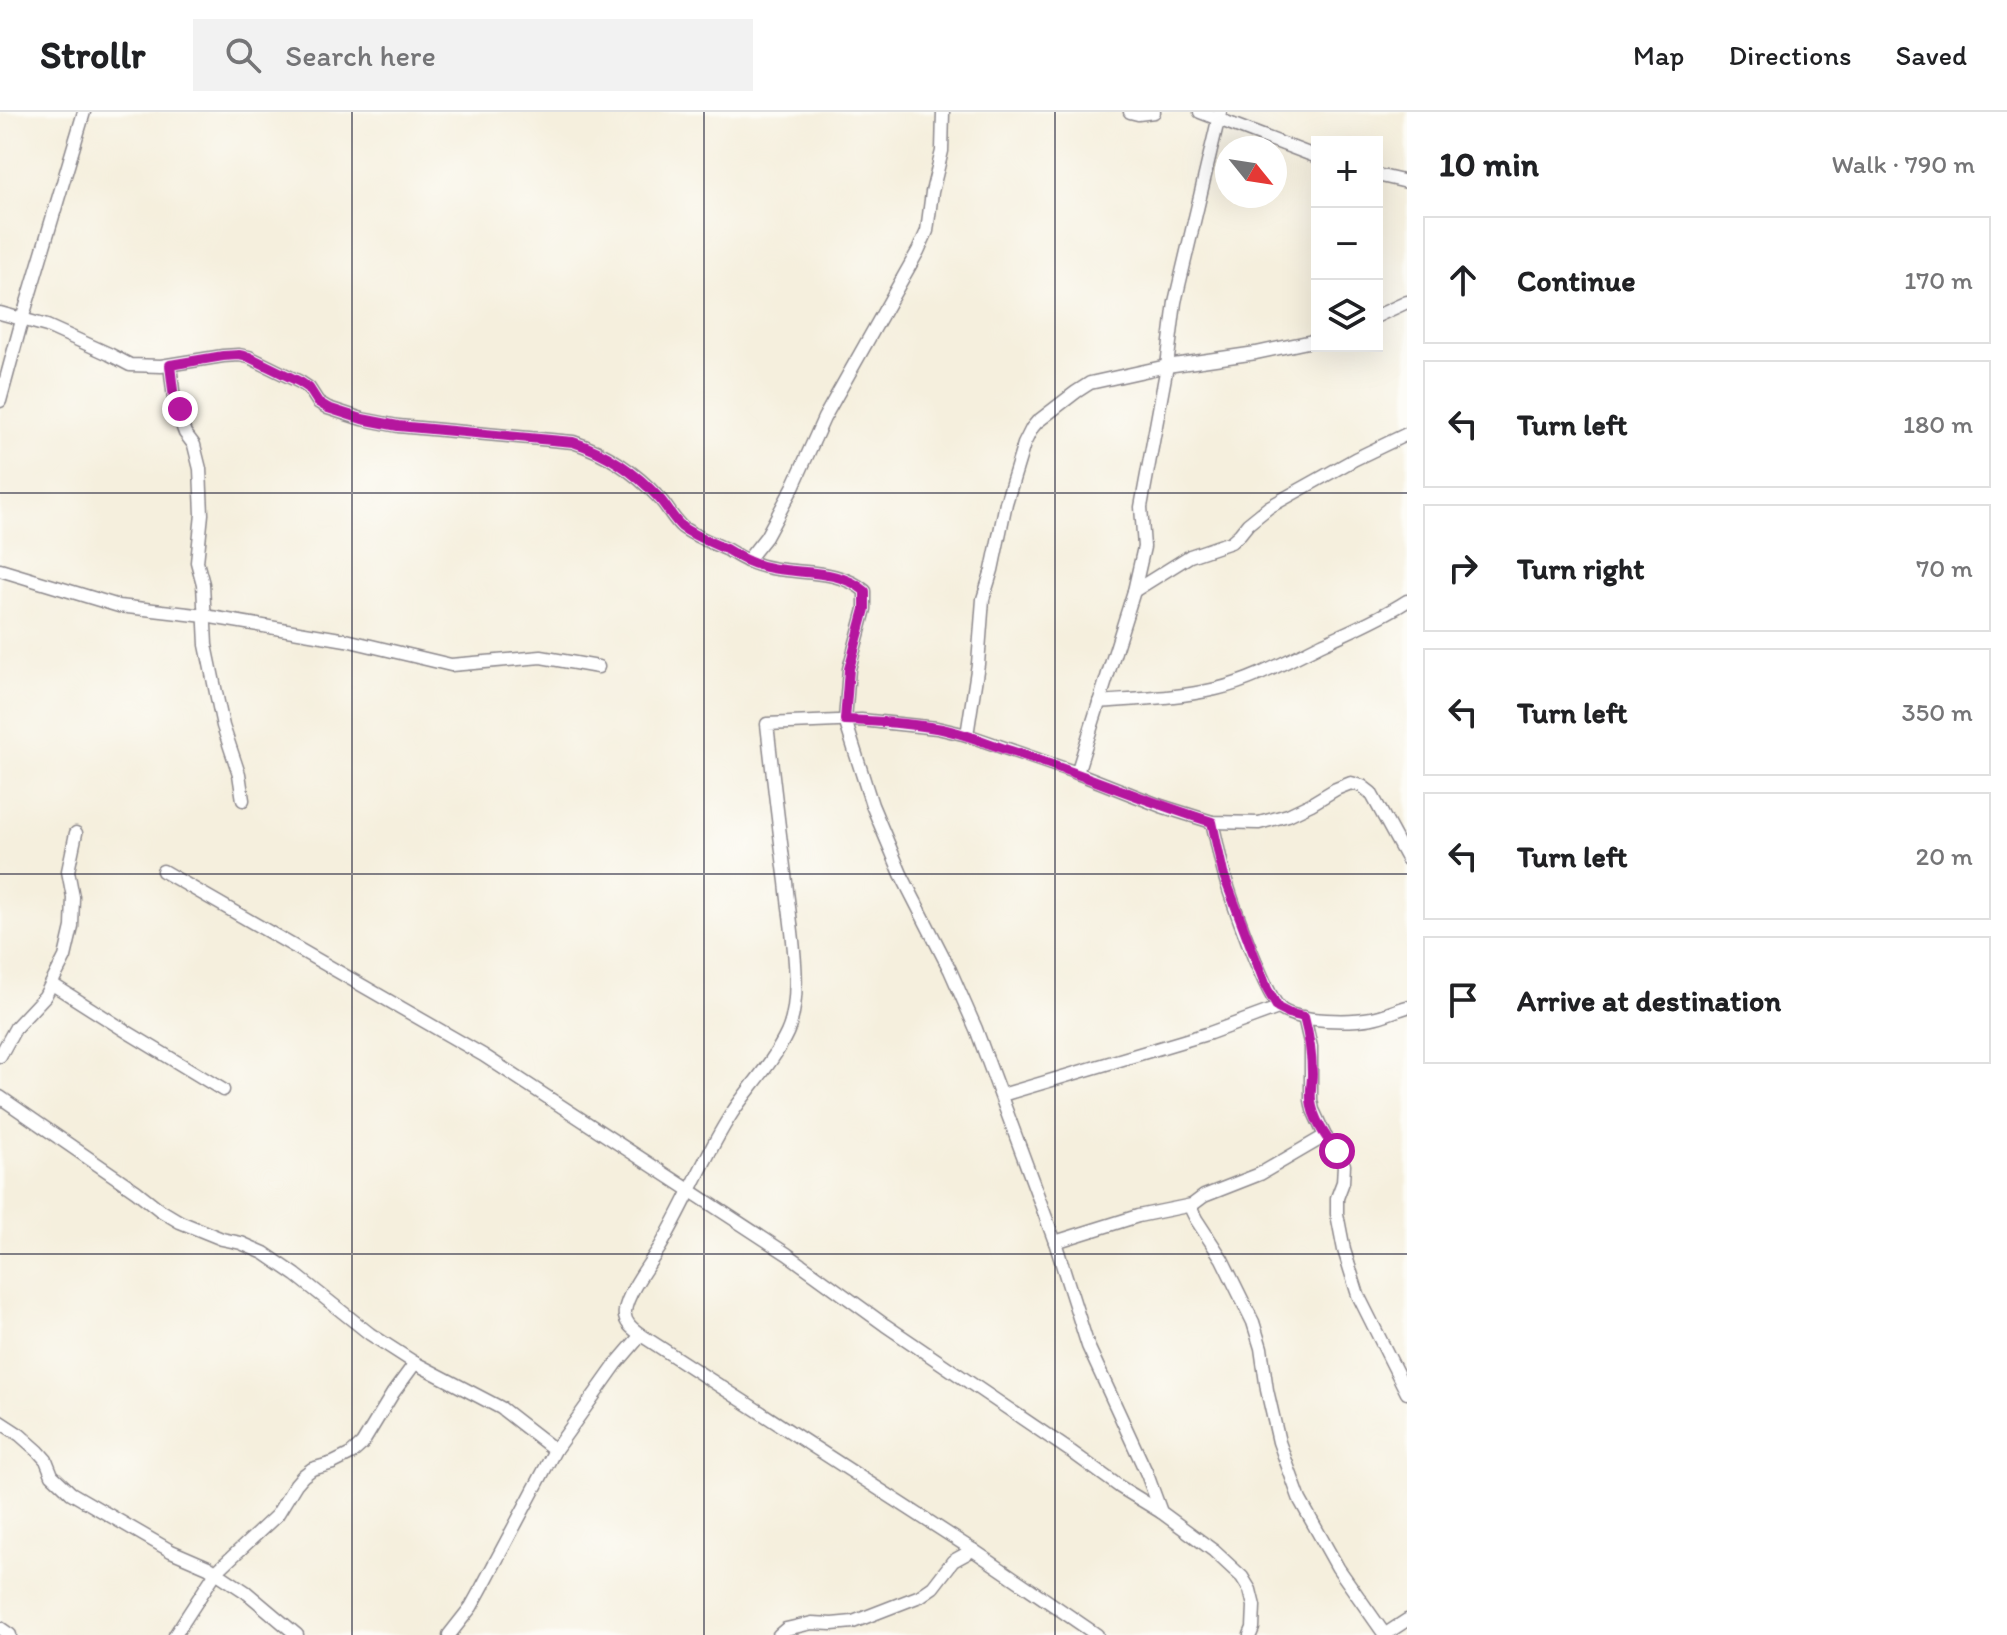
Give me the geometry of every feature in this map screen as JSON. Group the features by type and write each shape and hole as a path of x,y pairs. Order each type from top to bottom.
{"street":[{"path":"0,401 84,112"},
{"path":"747,561 766,537 824,418 927,231 942,151 943,112"},
{"path":"1130,112 1154,112"},
{"path":"1200,112 1220,116 1311,154"},
{"path":"1077,773 1134,591 1144,547 1141,507 1167,366 1175,302 1220,116"},
{"path":"1383,176 1407,182"},
{"path":"1383,313 1407,302"},
{"path":"0,313 47,326 130,365 170,365 223,356 249,357 300,382 309,388 318,402 328,408 362,419 398,426 573,442 595,449 635,474 661,499 683,527 747,561 770,569 835,576 853,581 865,591 865,609 849,669 845,720 872,805 901,874 950,970 1002,1095 1055,1242 1088,1346 1147,1474 1161,1512"},
{"path":"967,735 978,664 983,599 1006,503 1032,428 1090,383 1167,366 1311,341"},
{"path":"170,365 174,399 181,407 182,425 194,445 200,469 202,514 197,562 203,584 206,645 243,800"},
{"path":"1134,591 1190,556 1231,542 1269,507 1407,434"},
{"path":"0,570 119,606 205,616 346,640 451,665 541,657 598,667"},
{"path":"1099,702 1170,698 1217,689 1293,659 1407,601"},
{"path":"1097,1635 973,1550 641,1335 626,1321 627,1303 733,1111 763,1073 788,1032 794,1010 793,943 767,724 845,720 937,728 967,735 1212,822 1259,823 1288,815 1351,783 1371,793 1407,859"},
{"path":"1212,822 1223,873 1267,989 1278,1008 1321,1020 1371,1018 1407,1007"},
{"path":"0,1056 4,1035 16,1027 45,996 65,957 72,927 73,897 68,871 76,833"},
{"path":"163,871 483,1055 822,1278 873,1317 1161,1512 1214,1551 1242,1577 1250,1590 1254,1606 1250,1635"},
{"path":"52,984 223,1090"},
{"path":"1002,1095 1210,1033 1278,1008"},
{"path":"1304,1017 1311,1047 1313,1110 1344,1165 1343,1182 1337,1198 1344,1250 1358,1295 1407,1393"},
{"path":"0,1097 180,1222 264,1253 370,1334 415,1363 501,1408 555,1450"},
{"path":"1055,1242 1138,1216 1192,1205 1204,1196 1260,1174 1325,1136"},
{"path":"1192,1205 1196,1219 1222,1259 1253,1322 1279,1442 1300,1500 1338,1568 1384,1635 1407,1620"},
{"path":"449,1635 471,1607 555,1450 617,1363 641,1335"},
{"path":"175,1635 216,1572 277,1515 303,1476 312,1469 351,1454 362,1444 415,1363"},
{"path":"0,1422 38,1451 52,1475 71,1493 171,1551 216,1572 246,1592 297,1635"},
{"path":"779,1635 786,1629 812,1623 853,1622 920,1596 933,1587 953,1561 973,1550"},
{"path":"0,1628 10,1635"}],"route":[{"path":"180,409 174,399 170,365 223,356 249,357 300,382 309,388 318,402 328,408 362,419 398,426 547,438 595,449 635,474 661,499 683,527 747,561 770,569 853,581 865,591 865,609 849,669 845,720 897,723 967,735 1212,822 1223,873 1267,989 1278,1008 1304,1017 1311,1047 1313,1110 1325,1136 1337,1151"}]}
